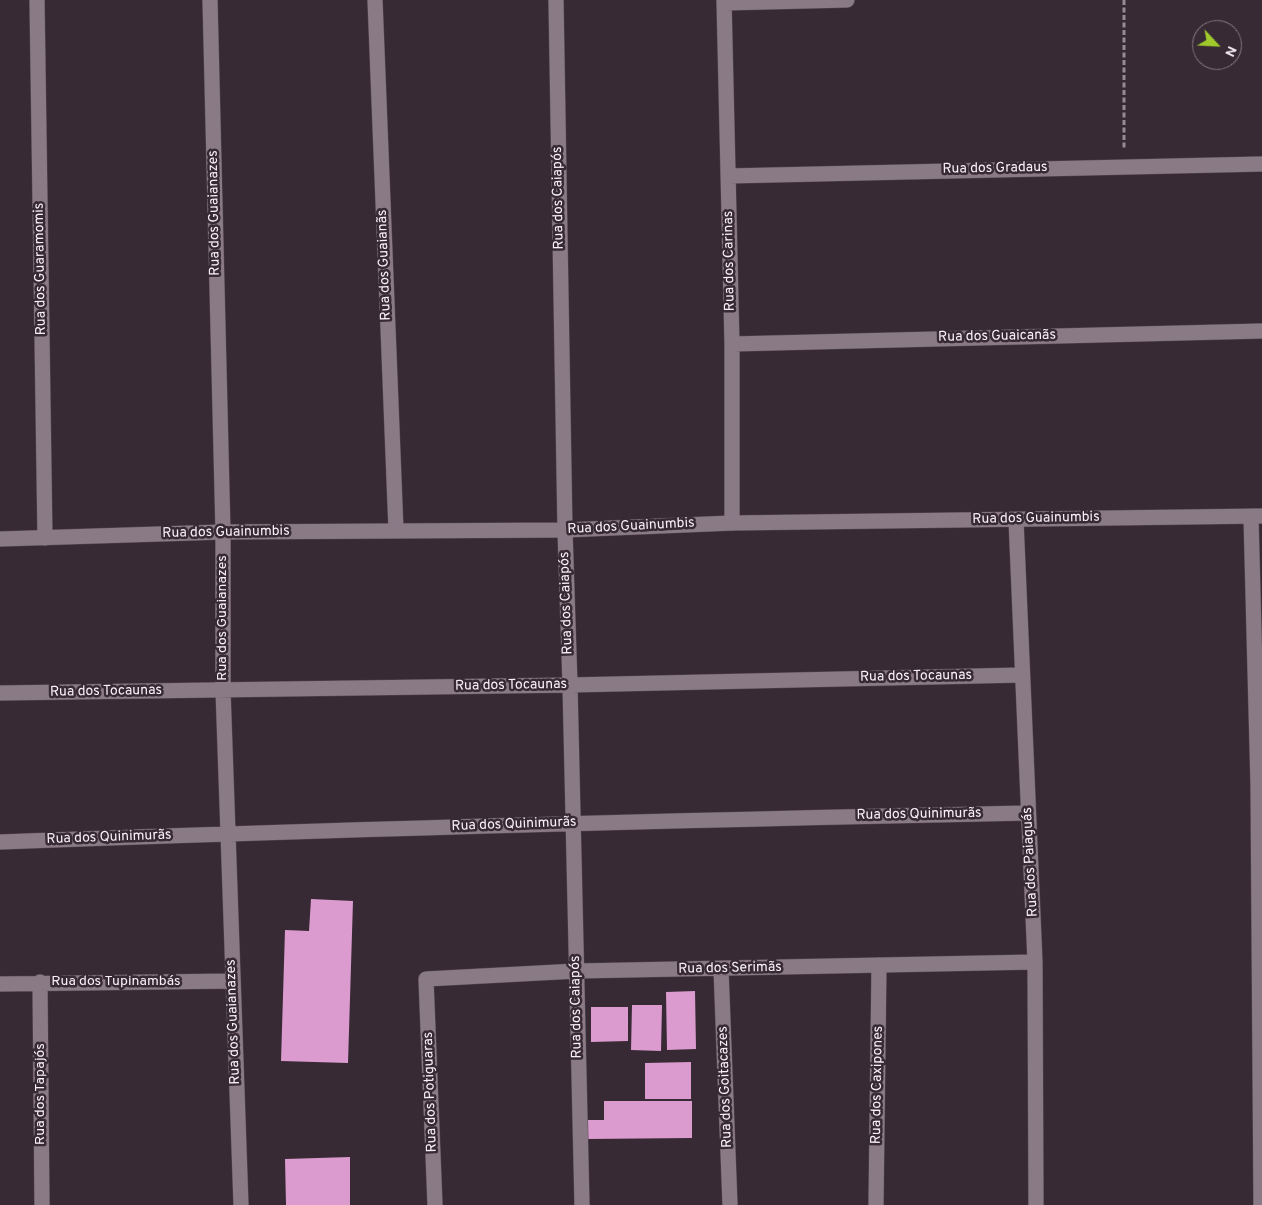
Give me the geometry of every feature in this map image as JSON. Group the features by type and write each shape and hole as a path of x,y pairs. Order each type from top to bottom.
{"street":[{"name":"Rua dos Guaramomis","path":"37,0 45,538"},
{"name":"Rua dos Guaianazes","path":"210,0 223,532 223,690 240,1205"},
{"name":"Rua dos Guaianãs","path":"374,0 396,530"},
{"name":"Rua dos Caiapós","path":"556,0 564,530 570,685 582,1205"},
{"path":"724,1 847,0"},
{"name":"Rua dos Carinas","path":"724,1 732,344 732,523"},
{"name":"Rua dos Gradaus","path":"728,176 1262,164"},
{"name":"Rua dos Guaicanãs","path":"732,344 1262,331"},
{"name":"Rua dos Guainumbis","path":"0,539 223,532 564,530 732,523 1257,517"},
{"path":"1257,517 1261,1205"},
{"name":"Rua dos Paiaguás","path":"1016,520 1035,962 1036,1205"},
{"name":"Rua dos Tocaunas","path":"0,694 570,685 1022,675"},
{"name":"Rua dos Quinimurãs","path":"0,842 573,823 1028,813"},
{"name":"Rua dos Serimãs","path":"426,979 577,971 1035,962"},
{"name":"Rua dos Caxipones","path":"876,1205 879,965"},
{"name":"Rua dos Goitacazes","path":"721,969 730,1205"},
{"name":"Rua dos Potiguaras","path":"426,979 435,1205"},
{"name":"Rua dos Tupinambás","path":"0,984 233,981"},
{"name":"Rua dos Tapajós","path":"40,982 42,1205"}],"path":[{"path":"1124,0 1124,166"}],"building":[{"path":"311,899 353,901 348,1063 281,1061 285,930 309,931"},
{"path":"695,991 696,1049 667,1050 666,992"},
{"path":"632,1005 662,1005 661,1051 631,1050"},
{"path":"591,1007 628,1007 628,1041 591,1042"},
{"path":"691,1062 691,1099 645,1099 645,1063"},
{"path":"604,1101 692,1101 692,1138 588,1139 588,1120 604,1120"},
{"path":"350,1157 350,1205 286,1205 285,1159"}]}
